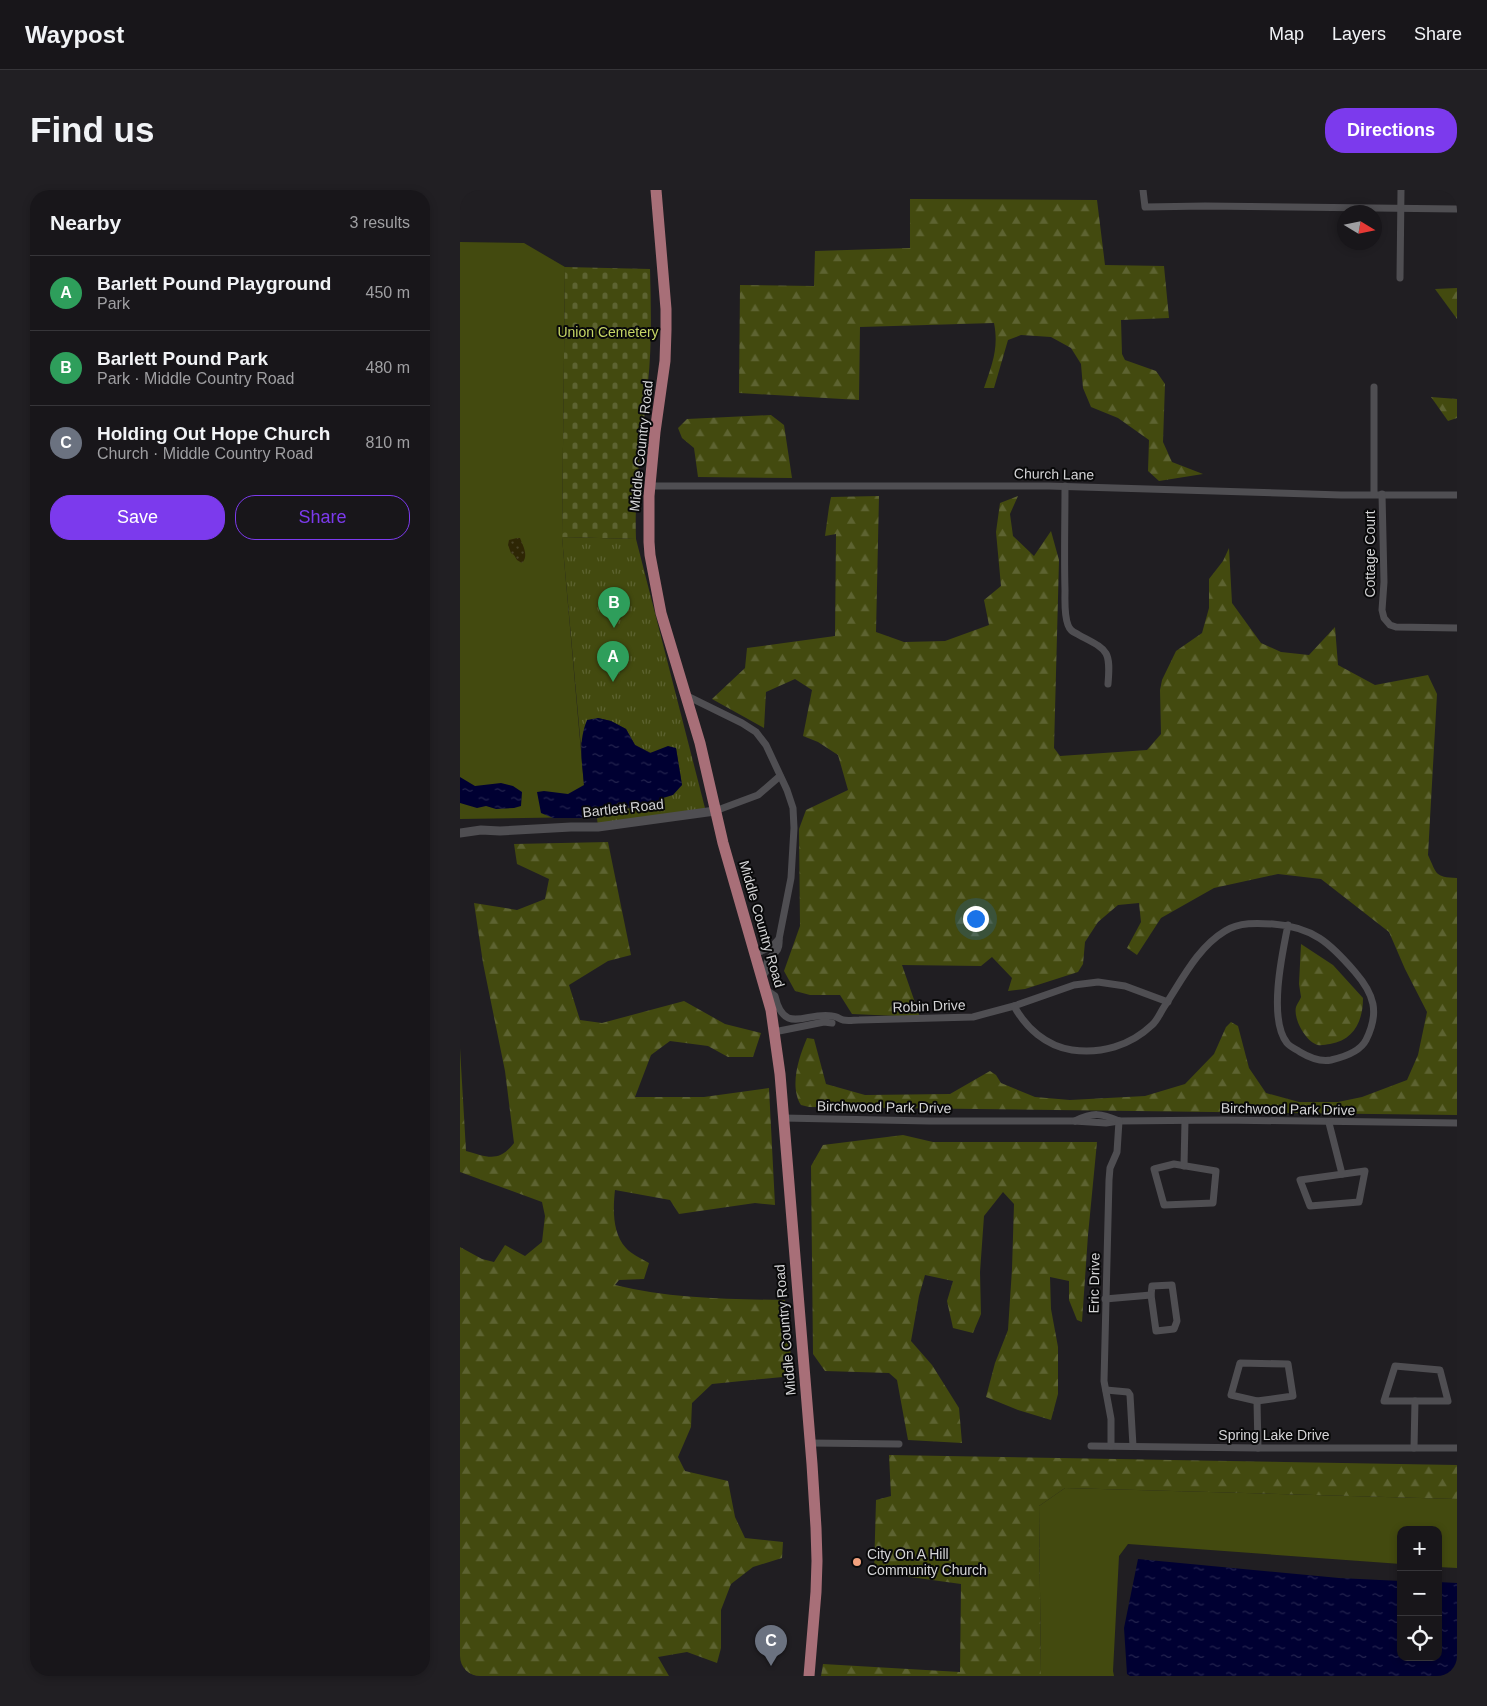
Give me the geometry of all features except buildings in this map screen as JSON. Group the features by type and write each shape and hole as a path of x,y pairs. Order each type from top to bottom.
{"main road":[{"name":"Middle Country Road","path":"656,190 666,309 666,337 665,361 650,486 648,542 661,613 700,742 715,811 771,1010 783,1118 812,1464 817,1561 809,1676"}],"street":[{"path":"1143,190 1145,207 1457,209"},
{"path":"1400,278 1401,190"},
{"path":"1374,387 1374,494"},
{"name":"Church Lane","path":"650,486 1066,486 1341,495 1457,495"},
{"path":"1066,486 1065,578 1068,625 1072,632 1100,645 1106,650 1110,669 1108,684"},
{"name":"Cottage Court","path":"1382,494 1383,613 1390,624 1396,627 1457,628"},
{"path":"685,695 742,723 756,732 766,745 787,790 793,808 794,828 791,878 779,939 779,948 776,953 768,958 766,963 767,970 762,977"},
{"name":"Bartlett Road","path":"460,832 571,827 598,828 715,811 758,795 780,776"},
{"path":"1014,1006 1022,1019 1037,1034 1060,1048 1084,1052 1107,1050 1131,1040 1152,1025 1190,966 1207,946 1226,930 1251,923 1288,925 1319,936 1341,956 1365,984 1374,1005 1373,1027 1363,1046 1344,1057 1324,1061 1308,1057 1288,1044 1280,1030 1278,996 1280,961 1288,925"},
{"path":"755,953 774,946 779,939"},
{"name":"Robin Drive","path":"774,1032 805,1026 815,1027 844,1020 973,1017 1014,1006 1074,986 1098,982 1125,986 1168,1002"},
{"name":"Robin Drive","path":"766,990 774,996 782,1014 789,1018 832,1016 844,1020"},
{"name":"Birchwood Park Drive","path":"1074,1121 1088,1114 1104,1114 1119,1121"},
{"name":"Birchwood Park Drive","path":"783,1118 1074,1121 1099,1127 1108,1126 1119,1121 1221,1120 1457,1124"},
{"name":"Eric Drive","path":"1111,1446 1111,1419 1104,1382 1108,1180 1110,1168 1118,1152 1119,1121"},
{"path":"1184,1121 1184,1166"},
{"path":"1329,1123 1342,1174"},
{"path":"1174,1164 1184,1166 1216,1171 1213,1203 1164,1205 1154,1170 1174,1164"},
{"path":"1364,1171 1359,1202 1310,1206 1300,1180 1342,1174 1364,1171"},
{"path":"1172,1285 1177,1321 1174,1329 1156,1331 1151,1295 1152,1286 1172,1285"},
{"path":"1106,1299 1151,1295"},
{"path":"1240,1363 1288,1364 1293,1396 1257,1402 1231,1396 1240,1363"},
{"path":"1395,1366 1440,1370 1448,1401 1415,1401 1384,1402 1395,1366"},
{"path":"1106,1390 1128,1392 1130,1396 1133,1446"},
{"path":"1414,1448 1415,1401"},
{"path":"1257,1402 1258,1448"},
{"path":"810,1443 898,1444"},
{"name":"Spring Lake Drive","path":"1091,1446 1457,1448"}],"green space":[{"path":"910,199 1097,200 1105,265 1164,266 1169,318 1121,320 1122,354 1125,360 1156,371 1165,384 1163,442 1172,462 1203,474 1159,481 1148,471 1149,440 1118,418 1091,407 1083,388 1081,364 1071,348 1051,337 1021,335 1008,340 994,388 984,388 995,348 994,323 860,327 859,400 739,393 740,285 814,286 815,251 910,248"},
{"path":"460,242 524,243 565,267 562,537 584,785 590,817 460,819"},
{"name":"Union Cemetery","path":"565,267 650,269 650,355 638,480 636,539 562,537"},
{"path":"1457,288 1457,319 1435,289"},
{"path":"1431,397 1457,399 1457,418 1448,421"},
{"path":"771,415 784,425 792,478 698,477 694,448 682,438 678,428 687,419"},
{"path":"879,496 876,632 904,642 945,641 989,625 984,600 1001,586 996,532 1000,503 1018,496 1010,514 1013,536 1034,556 1051,531 1059,560 1054,748 1060,756 1147,750 1161,734 1160,690 1162,680 1176,651 1202,633 1209,608 1209,579 1223,561 1229,548 1232,603 1261,643 1281,652 1309,655 1335,627 1338,665 1375,685 1428,675 1437,694 1428,855 1437,873 1444,877 1457,878 1457,1115 809,1107 801,1105 797,1097 796,1071 807,1038 814,1039 826,1084 865,1095 950,1094 990,1071 996,1075 1001,1083 1035,1097 1070,1100 1145,1096 1185,1084 1214,1054 1226,1027 1231,1022 1238,1026 1249,1068 1266,1093 1299,1102 1338,1102 1362,1097 1407,1080 1418,1055 1427,1012 1389,932 1321,879 1278,874 1214,888 1161,918 1137,955 1127,948 1141,922 1139,903 1118,905 1098,922 1085,942 1083,964 1078,972 1025,989 1008,991 1012,978 992,957 981,966 902,965 920,1017 852,1014 840,995 810,995 795,991 784,971 800,926 799,829 806,810 848,790 838,755 818,742 803,736 812,690 795,679 766,692 764,728 712,699 745,668 747,648 835,636 836,534 825,536 831,497"},
{"path":"562,537 636,539 706,812 598,827 597,818 663,798 682,785 676,748 651,753 635,745 626,729 611,721 598,718 581,743 582,758"},
{"path":"608,842 631,955 608,961 569,985 580,1020 602,1023 684,1001 725,1024 761,1033 753,1057 728,1057 708,1046 670,1041 651,1055 635,1097 704,1097 769,1088 775,1205 755,1203 679,1214 670,1200 615,1190 614,1220 621,1242 628,1250 649,1263 644,1279 619,1280 615,1285 678,1296 785,1300 793,1376 712,1384 692,1403 691,1427 678,1457 685,1471 728,1481 735,1517 745,1538 783,1542 782,1558 753,1567 731,1584 721,1610 721,1648 717,1663 687,1652 658,1657 669,1676 460,1676 460,1247 482,1259 494,1262 505,1245 525,1256 542,1242 545,1216 542,1202 460,1172 460,1048 466,1151 492,1157 498,1156 503,1154 514,1143 505,1071 483,963 474,903 517,910 545,899 549,879 517,864 514,844"},
{"path":"1301,944 1333,965 1363,998 1363,1006 1356,1028 1351,1034 1338,1042 1321,1045 1313,1043 1298,1024 1296,1007 1301,997 1299,984"},
{"path":"903,1135 933,1142 1097,1142 1082,1322 1077,1320 1069,1300 1069,1281 1050,1277 1051,1309 1058,1347 1058,1394 1051,1420 1018,1410 986,1397 995,1363 1008,1330 1014,1204 1003,1192 984,1216 980,1272 981,1314 973,1333 953,1328 947,1301 953,1281 925,1275 919,1296 911,1341 932,1365 959,1408 962,1443 908,1440 897,1380 889,1373 825,1371 813,1354 811,1166 823,1145"},
{"path":"889,1455 1457,1465 1457,1499 1065,1488 1039,1506 1041,1676 821,1676 823,1664 960,1672 961,1584 874,1572 876,1500 891,1496"},
{"path":"1065,1488 1457,1499 1457,1568 1442,1567 1442,1526 1397,1526 1397,1564 1128,1544 1119,1556 1114,1676 1041,1676 1039,1506"}],"sand":[{"path":"520,538 525,551 522,563 511,553 508,545 509,540"}],"water":[{"path":"598,718 611,721 626,729 635,745 650,753 668,746 676,748 682,785 673,795 642,808 630,808 619,802 615,805 616,811 597,818 553,818 541,813 537,792 568,794 584,785 581,752 582,736 587,720"},
{"path":"460,777 475,786 501,783 513,786 522,792 521,806 496,809 486,806 477,808 460,803"},
{"path":"1138,1559 1339,1578 1397,1581 1397,1661 1442,1661 1442,1582 1457,1583 1457,1676 1130,1676 1127,1674 1124,1628"}],"place":[{"name":"Barlett Pound Park","path":"614,628"},
{"name":"Barlett Pound Playground","path":"613,682"},
{"name":"City On A Hill Community Church","path":"857,1562"},
{"name":"Holding Out Hope Church","path":"771,1666"}]}
